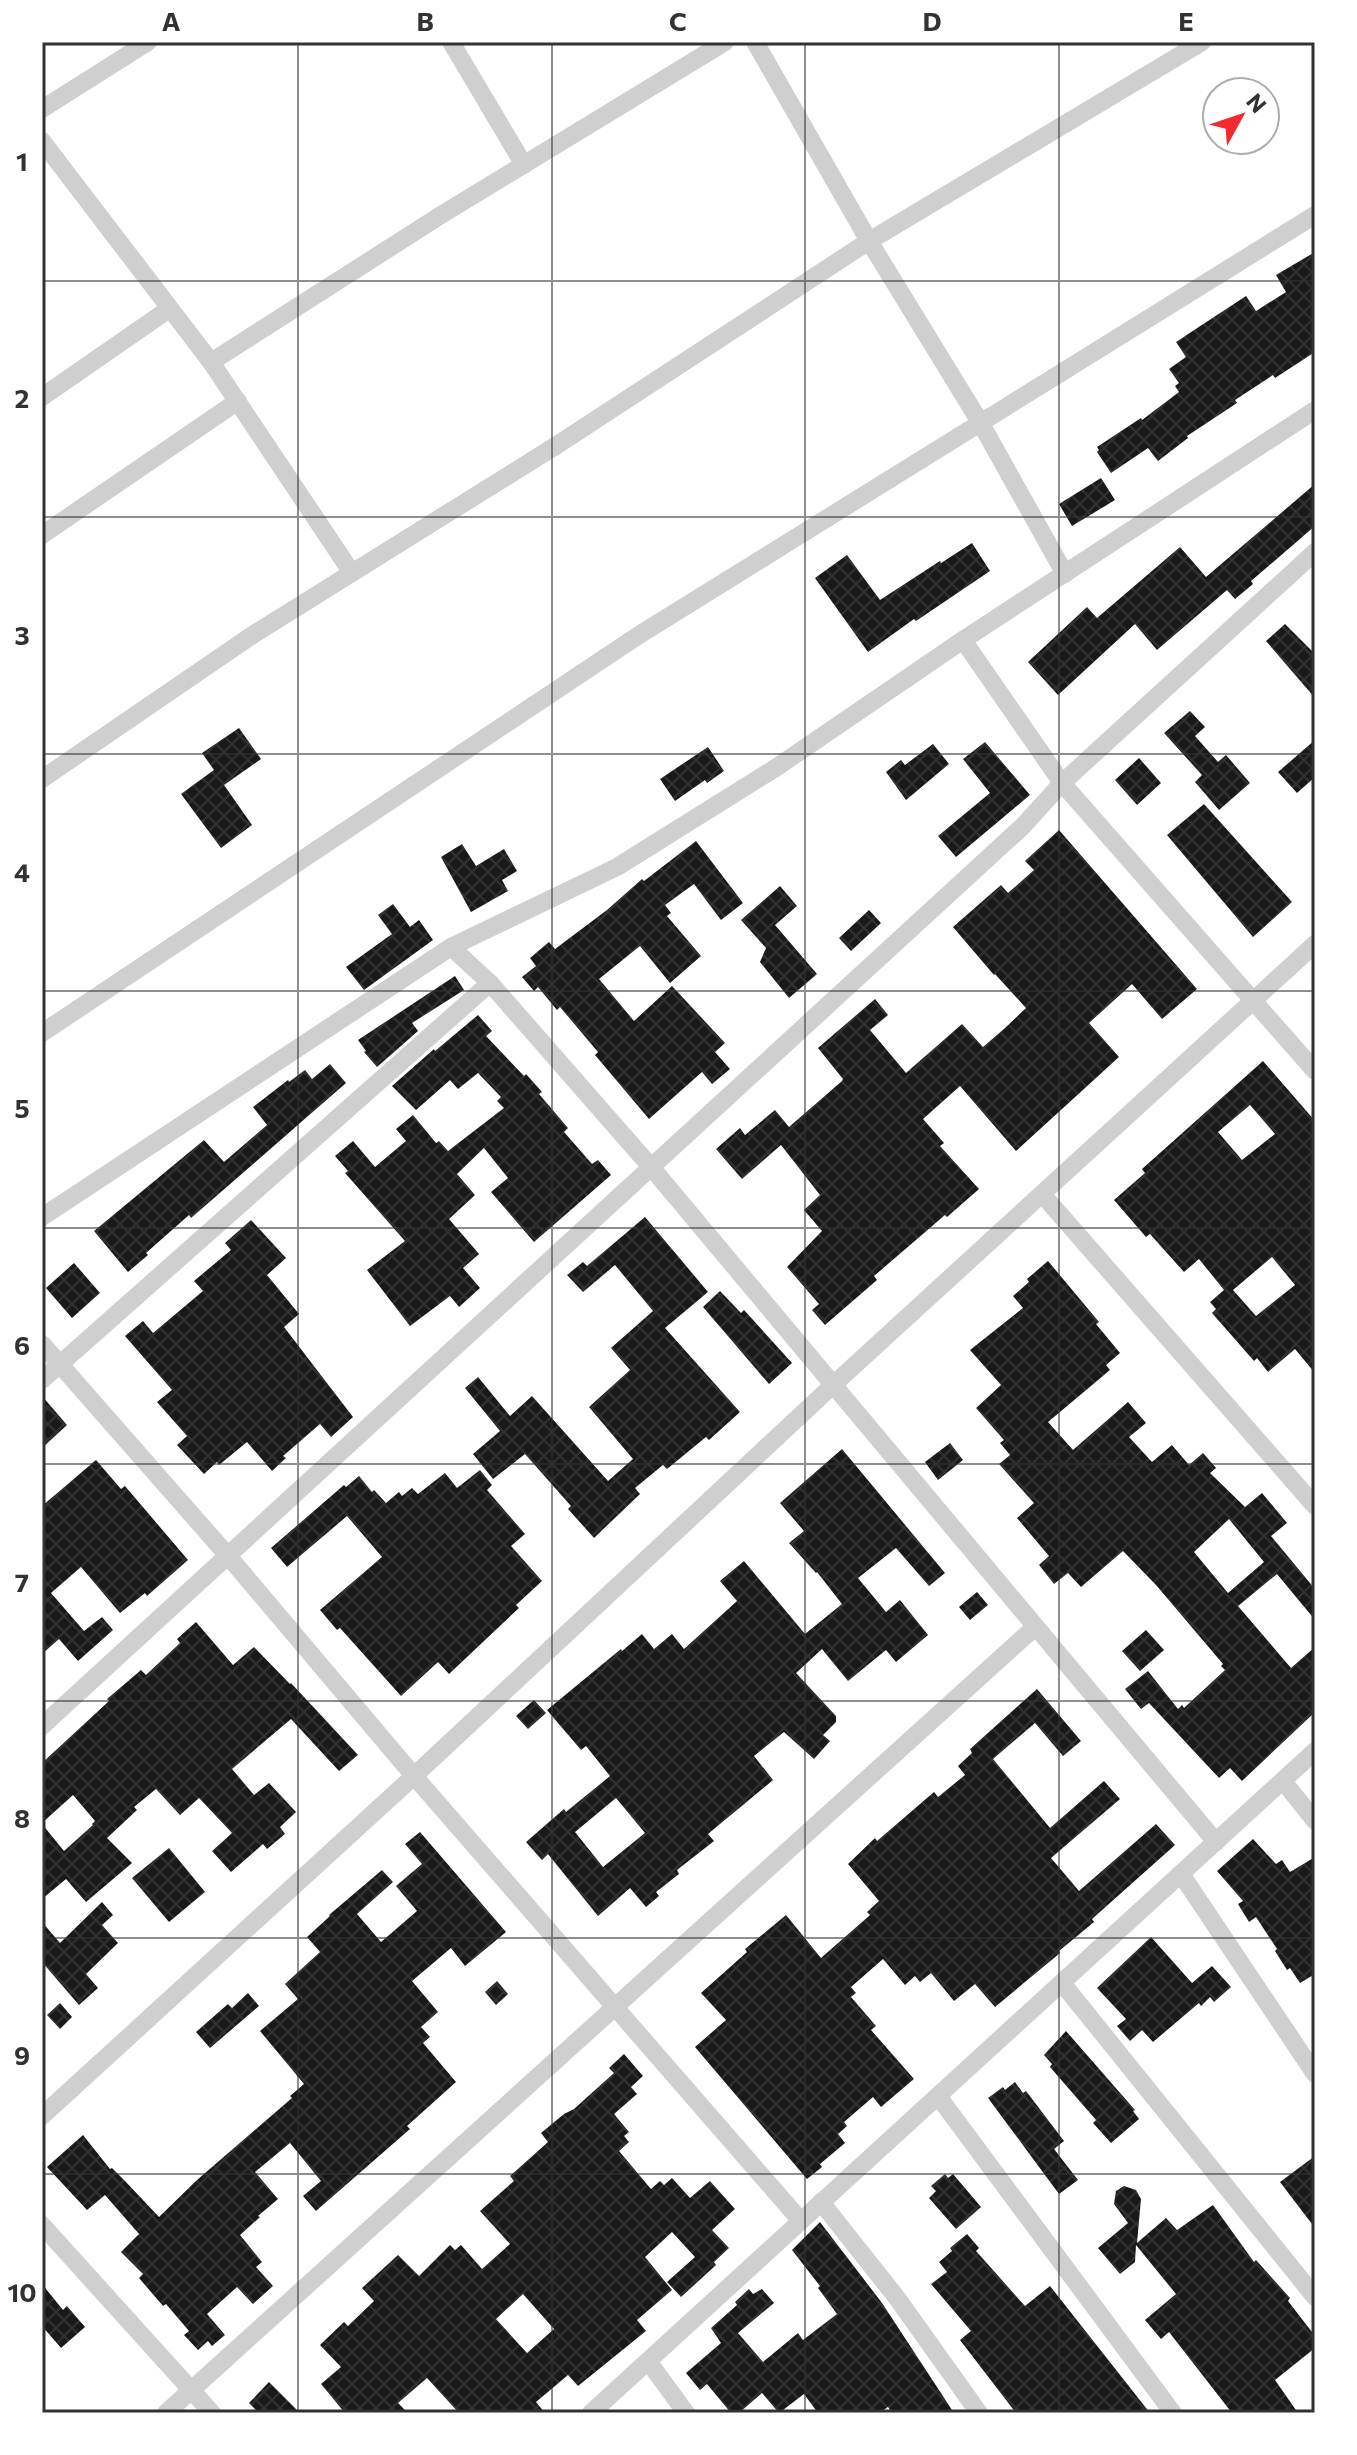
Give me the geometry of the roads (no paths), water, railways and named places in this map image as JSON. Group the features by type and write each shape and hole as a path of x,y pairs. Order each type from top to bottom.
{"street":[{"path":"42,109 148,42"},
{"path":"451,42 524,165"},
{"path":"211,362 441,215 725,42"},
{"path":"755,42 869,241 980,422 1065,574"},
{"path":"42,779 254,634 557,445 869,241 1202,42"},
{"path":"42,141 211,362 352,573"},
{"path":"42,1033 639,635 1315,215"},
{"path":"42,397 169,309"},
{"path":"42,535 238,401"},
{"path":"42,1217 451,947 617,867 777,767 963,640 1315,410"},
{"path":"42,1726 1023,826 1062,783 1315,552"},
{"path":"963,640 1062,783 1315,1071"},
{"path":"42,2116 1315,944"},
{"path":"451,947 490,983 651,1167 1216,1842"},
{"path":"42,1380 490,983"},
{"path":"1042,1194 1315,1506"},
{"path":"42,1344 801,2221"},
{"path":"166,2413 1035,1627"},
{"path":"591,2413 1315,1751"},
{"path":"1283,1781 1315,1821"},
{"path":"1181,1874 1315,2074"},
{"path":"1062,1983 1315,2297"},
{"path":"938,2096 1173,2413"},
{"path":"821,2202 897,2298 979,2413"},
{"path":"42,2225 212,2413"},
{"path":"648,2361 686,2413"}]}
